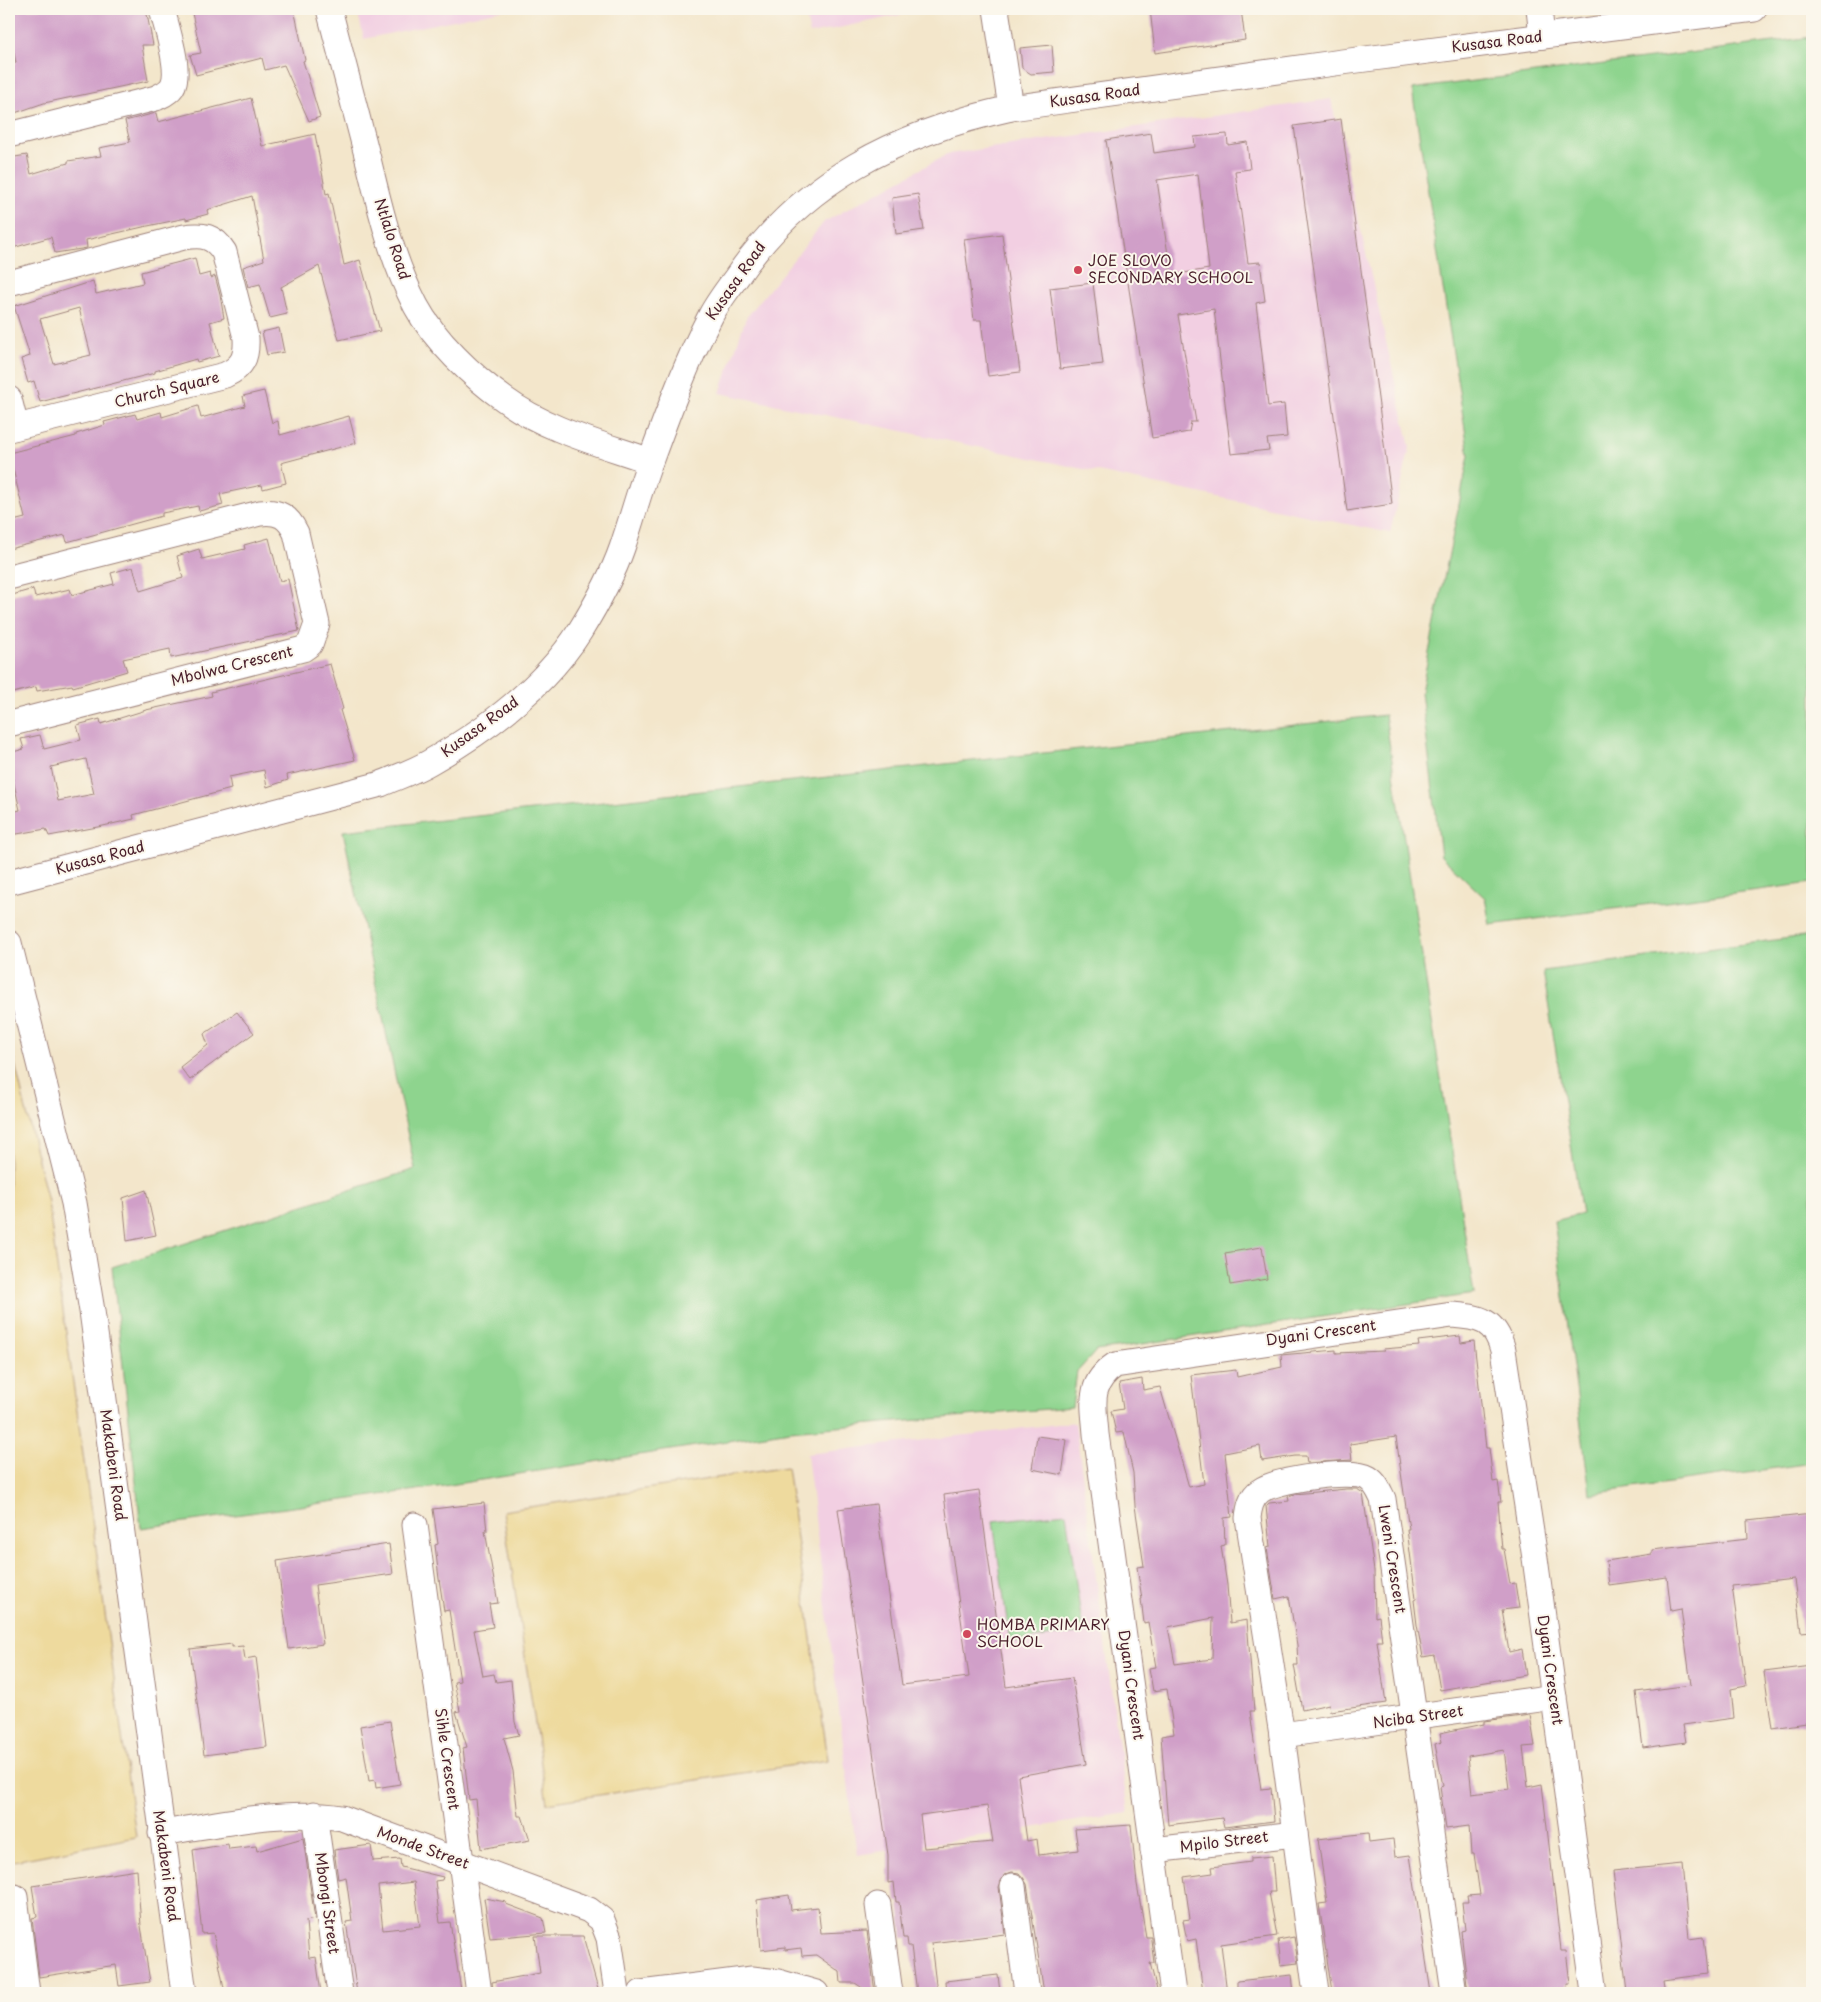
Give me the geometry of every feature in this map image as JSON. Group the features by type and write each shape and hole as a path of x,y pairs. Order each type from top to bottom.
{"street":[{"path":"9,135 156,98 166,93 173,86 175,66 162,9"},
{"name":"Ntlalo Road","path":"329,9 384,222 397,265 417,308 445,345 505,400 540,420 592,441 650,461"},
{"path":"996,9 1011,108"},
{"path":"1538,9 1542,36"},
{"name":"Kusasa Road","path":"9,882 381,784 428,764 506,710 546,674 579,633 599,598 621,550 650,461 692,353 713,312 753,252 791,212 845,170 886,148 927,131 974,116 1011,108 1754,9"},
{"name":"Church Square","path":"9,283 184,237 198,235 210,237 218,242 224,252 246,338 247,350 244,362 236,370 225,375 13,428 9,399"},
{"name":"Mbolwa Crescent","path":"9,577 260,513 273,512 283,515 290,522 296,533 317,624 310,644 303,648 9,724"},
{"name":"Makabeni Road","path":"9,943 74,1203 92,1311 184,1993"},
{"name":"Dyani Crescent","path":"1173,1993 1096,1434 1093,1397 1100,1378 1115,1365 1452,1315 1473,1316 1487,1322 1498,1334 1503,1350 1554,1697 1594,1993"},
{"name":"Lweni Crescent","path":"1316,1993 1282,1735 1248,1518 1249,1506 1258,1492 1268,1485 1340,1473 1356,1473 1376,1485 1383,1500 1454,1993"},
{"name":"Sihle Crescent","path":"415,1525 479,1993"},
{"name":"Nciba Street","path":"1282,1735 1415,1718 1554,1697"},
{"name":"Monde Street","path":"161,1833 287,1814 314,1814 342,1818 589,1910 602,1920 609,1938 618,1993"},
{"name":"Mbongi Street","path":"314,1814 340,1993"},
{"name":"Mpilo Street","path":"1153,1850 1295,1834"},
{"path":"1013,1886 1027,1993"},
{"path":"14,1897 27,1993"},
{"path":"878,1905 890,1993"},
{"path":"641,1993 753,1986 778,1982 816,1993"}],"shaded area":[{"path":"357,9 506,9 364,39"},
{"path":"804,9 919,9 919,11 810,34"},
{"name":"JOE SLOVO SECONDARY SCHOOL","path":"1331,99 1410,447 1390,533 720,393 746,318 824,222 948,154"},
{"name":"HOMBA PRIMARY SCHOOL","path":"1075,1422 1128,1813 857,1855 807,1454"}],"green space":[{"path":"1812,37 1812,883 1490,925 1485,898 1441,856 1421,692 1469,455 1412,89"},
{"path":"1385,715 1474,1294 1096,1351 1077,1372 1072,1407 790,1431 431,1488 141,1528 112,1267 415,1169 343,831"},
{"path":"1812,935 1812,1463 1590,1494 1554,1221 1582,1214 1543,971"},
{"path":"1066,1513 1083,1632 1010,1642 993,1521"}],"sand":[{"path":"9,1039 48,1202 136,1837 9,1862"},
{"path":"787,1467 828,1760 547,1803 503,1511"}],"building":[{"path":"9,9 146,9 153,45 142,45 148,81 44,103 9,115 9,64 16,63 9,29"},
{"path":"191,9 294,9 305,60 303,61 320,117 309,121 284,65 265,70 262,58 196,75 190,55 201,53"},
{"path":"1150,9 1241,9 1245,40 1155,53"},
{"path":"1052,45 1054,72 1031,74 1022,68 1020,48"},
{"path":"251,98 262,146 315,134 326,194 329,193 344,265 360,260 380,331 339,340 319,266 281,287 287,314 270,318 260,284 248,287 243,267 264,260 252,196 207,210 208,214 186,220 186,218 86,240 87,248 55,253 51,237 9,249 9,158 27,155 31,174 68,163 68,161 101,156 99,148 130,142 125,121 156,113 158,122"},
{"path":"1341,119 1392,504 1347,511 1294,126"},
{"path":"1151,133 1154,153 1195,147 1194,137 1227,134 1228,145 1247,142 1250,169 1235,171 1248,263 1260,262 1265,301 1256,303 1268,406 1284,404 1287,437 1267,439 1269,450 1231,454 1214,309 1178,315 1196,422 1191,422 1189,432 1152,438 1106,140","holes":["1198,174 1209,269 1171,275 1157,180"]},
{"path":"918,194 924,230 896,234 892,198"},
{"path":"1002,234 1020,372 988,376 981,320 974,320 964,239"},
{"path":"195,258 199,276 210,273 211,278 215,276 224,318 210,322 219,356 197,362 196,359 155,371 155,373 40,402 34,381 28,383 21,359 30,356 14,306 93,281 96,294 143,283 141,272","holes":["79,308 91,355 54,364 40,319"]},
{"path":"1093,283 1103,364 1060,369 1050,288"},
{"path":"279,328 284,352 267,355 262,332"},
{"path":"264,391 272,423 278,421 280,435 349,416 356,443 281,463 286,483 263,489 262,485 220,494 223,505 199,511 198,506 162,513 162,516 67,542 65,535 9,549 9,522 25,518 9,453 76,436 76,434 105,425 104,422 135,414 137,419 161,412 162,417 198,406 201,418 245,406 243,396"},
{"path":"269,538 280,581 288,579 299,631 171,658 170,649 123,659 127,671 73,687 72,685 37,691 36,687 9,694 9,596 33,589 35,597 70,589 72,595 114,584 111,573 133,567 140,591 183,578 177,556 199,549 202,559 245,549 244,545"},
{"path":"330,664 343,709 340,710 355,760 287,775 288,780 267,787 264,770 229,777 231,789 133,815 134,819 103,826 49,836 46,829 11,835 9,813 20,810 12,775 9,776 9,753 24,749 21,739 40,735 44,749 81,740 77,725 100,719 101,724 146,710 212,696 211,692","holes":["86,759 94,794 58,801 51,767"]},
{"path":"237,1012 254,1033 190,1080 180,1067 208,1045 204,1034"},
{"path":"146,1190 156,1235 127,1241 123,1198"},
{"path":"1262,1247 1267,1279 1230,1285 1225,1253"},
{"path":"1460,1336 1461,1343 1474,1341 1486,1448 1489,1448 1493,1482 1498,1481 1501,1502 1498,1502 1502,1549 1504,1549 1510,1584 1515,1583 1519,1608 1502,1610 1509,1652 1522,1649 1526,1675 1440,1690 1434,1655 1423,1657 1417,1625 1414,1600 1416,1599 1407,1529 1409,1529 1396,1437 1350,1444 1352,1460 1307,1463 1306,1456 1295,1456 1262,1461 1260,1446 1225,1453 1232,1517 1224,1518 1225,1545 1221,1546 1230,1623 1247,1620 1254,1711 1250,1711 1256,1757 1261,1789 1271,1788 1274,1821 1224,1827 1222,1818 1168,1825 1161,1736 1174,1734 1167,1689 1153,1691 1149,1668 1156,1667 1148,1622 1144,1623 1137,1567 1144,1566 1135,1506 1133,1473 1124,1432 1116,1433 1111,1411 1123,1409 1119,1383 1142,1379 1143,1390 1160,1387 1189,1487 1204,1484 1191,1375 1236,1370 1237,1377 1282,1367 1281,1355 1336,1350 1336,1353 1384,1351 1383,1349 1419,1346 1418,1341","holes":["1213,1618 1212,1659 1175,1664 1168,1627"]},
{"path":"1037,1436 1067,1440 1062,1475 1032,1469"},
{"path":"1357,1489 1363,1493 1374,1571 1375,1617 1379,1616 1382,1641 1377,1641 1386,1703 1330,1711 1329,1704 1302,1710 1294,1665 1298,1665 1297,1645 1289,1596 1275,1599 1267,1548 1270,1547 1266,1506 1269,1503 1289,1501 1288,1496 1295,1494"},
{"path":"979,1490 1006,1687 1072,1678 1086,1764 1018,1776 1027,1841 1037,1839 1039,1855 1078,1850 1075,1829 1131,1825 1137,1884 1146,1937 1151,1937 1154,1963 1150,1963 1157,1990 1153,1991 1154,1993 1044,1993 1027,1884 1019,1873 1012,1872 1004,1875 999,1887 1005,1934 931,1943 937,1993 917,1993 911,1946 908,1946 907,1938 903,1938 899,1902 896,1902 894,1882 888,1883 888,1855 838,1509 876,1504 902,1685 969,1677 944,1495","holes":["987,1806 993,1842 924,1848 920,1815"]},
{"path":"484,1503 487,1531 485,1531 498,1603 489,1604 493,1627 474,1630 483,1676 494,1674 496,1682 511,1680 515,1722 519,1735 504,1738 513,1771 518,1816 522,1816 530,1840 481,1849 476,1799 469,1800 463,1748 467,1747 456,1712 460,1711 454,1682 460,1681 449,1610 444,1611 435,1545 438,1544 433,1509"},
{"path":"1812,1514 1812,1631 1801,1632 1794,1579 1732,1586 1746,1686 1731,1689 1734,1718 1683,1725 1686,1742 1643,1748 1636,1692 1691,1685 1681,1609 1671,1611 1667,1577 1609,1585 1606,1561 1652,1554 1652,1550 1748,1539 1747,1521"},
{"path":"389,1544 393,1574 315,1585 323,1644 289,1649 277,1561"},
{"path":"232,1644 232,1647 243,1646 245,1659 256,1657 267,1747 204,1755 190,1649"},
{"path":"1812,1666 1812,1722 1772,1728 1764,1672"},
{"path":"1530,1715 1535,1746 1523,1747 1528,1787 1542,1784 1561,1950 1566,1950 1570,1984 1567,1984 1568,1993 1468,1993 1461,1931 1465,1930 1462,1902 1468,1902 1467,1896 1480,1895 1474,1854 1471,1854 1469,1826 1446,1829 1440,1787 1443,1786 1435,1744 1442,1742 1440,1733 1484,1724 1484,1721","holes":["1504,1750 1509,1789 1472,1794 1468,1756"]},
{"path":"390,1721 400,1784 376,1788 375,1780 369,1781 360,1726"},
{"path":"1368,1833 1369,1842 1393,1839 1395,1857 1410,1855 1431,1993 1332,1993 1319,1904 1327,1903 1318,1839"},
{"path":"303,1838 315,1919 306,1921 309,1958 316,1957 321,1993 225,1993 213,1933 202,1934 193,1850 228,1844 229,1849 256,1846 257,1851"},
{"path":"371,1845 373,1861 400,1859 401,1867 443,1877 442,1880 435,1881 440,1923 450,1922 461,1990 435,1993 357,1993 346,1922 352,1921 346,1877 338,1879 334,1850","holes":["414,1882 420,1926 383,1930 378,1886"]},
{"path":"1272,1856 1275,1892 1269,1892 1277,1936 1221,1944 1227,1993 1203,1993 1196,1939 1187,1941 1183,1920 1190,1919 1184,1877 1213,1873 1212,1867 1251,1862 1251,1858"},
{"path":"1682,1864 1689,1938 1703,1936 1707,1974 1664,1980 1666,1993 1627,1993 1613,1871"},
{"path":"137,1870 141,1926 150,1982 119,1986 116,1965 39,1977 32,1918 37,1917 32,1886"},
{"path":"789,1895 791,1910 818,1907 821,1933 867,1931 875,1993 870,1993 855,1983 841,1983 840,1972 816,1955 802,1956 801,1948 785,1950 785,1947 761,1950 757,1900"},
{"path":"484,1898 506,1902 506,1904 543,1918 546,1933 490,1938"},
{"path":"535,1936 583,1936 599,1993 493,1993 492,1982 540,1973"},
{"path":"1294,1937 1298,1963 1281,1965 1278,1940"},
{"path":"998,1975 1000,1993 946,1993 945,1981"},
{"path":"1292,1975 1294,1993 1237,1993 1237,1981"}],"place":[{"name":"JOE SLOVO SECONDARY SCHOOL","path":"1078,270"},
{"name":"HOMBA PRIMARY SCHOOL","path":"967,1634"}]}
